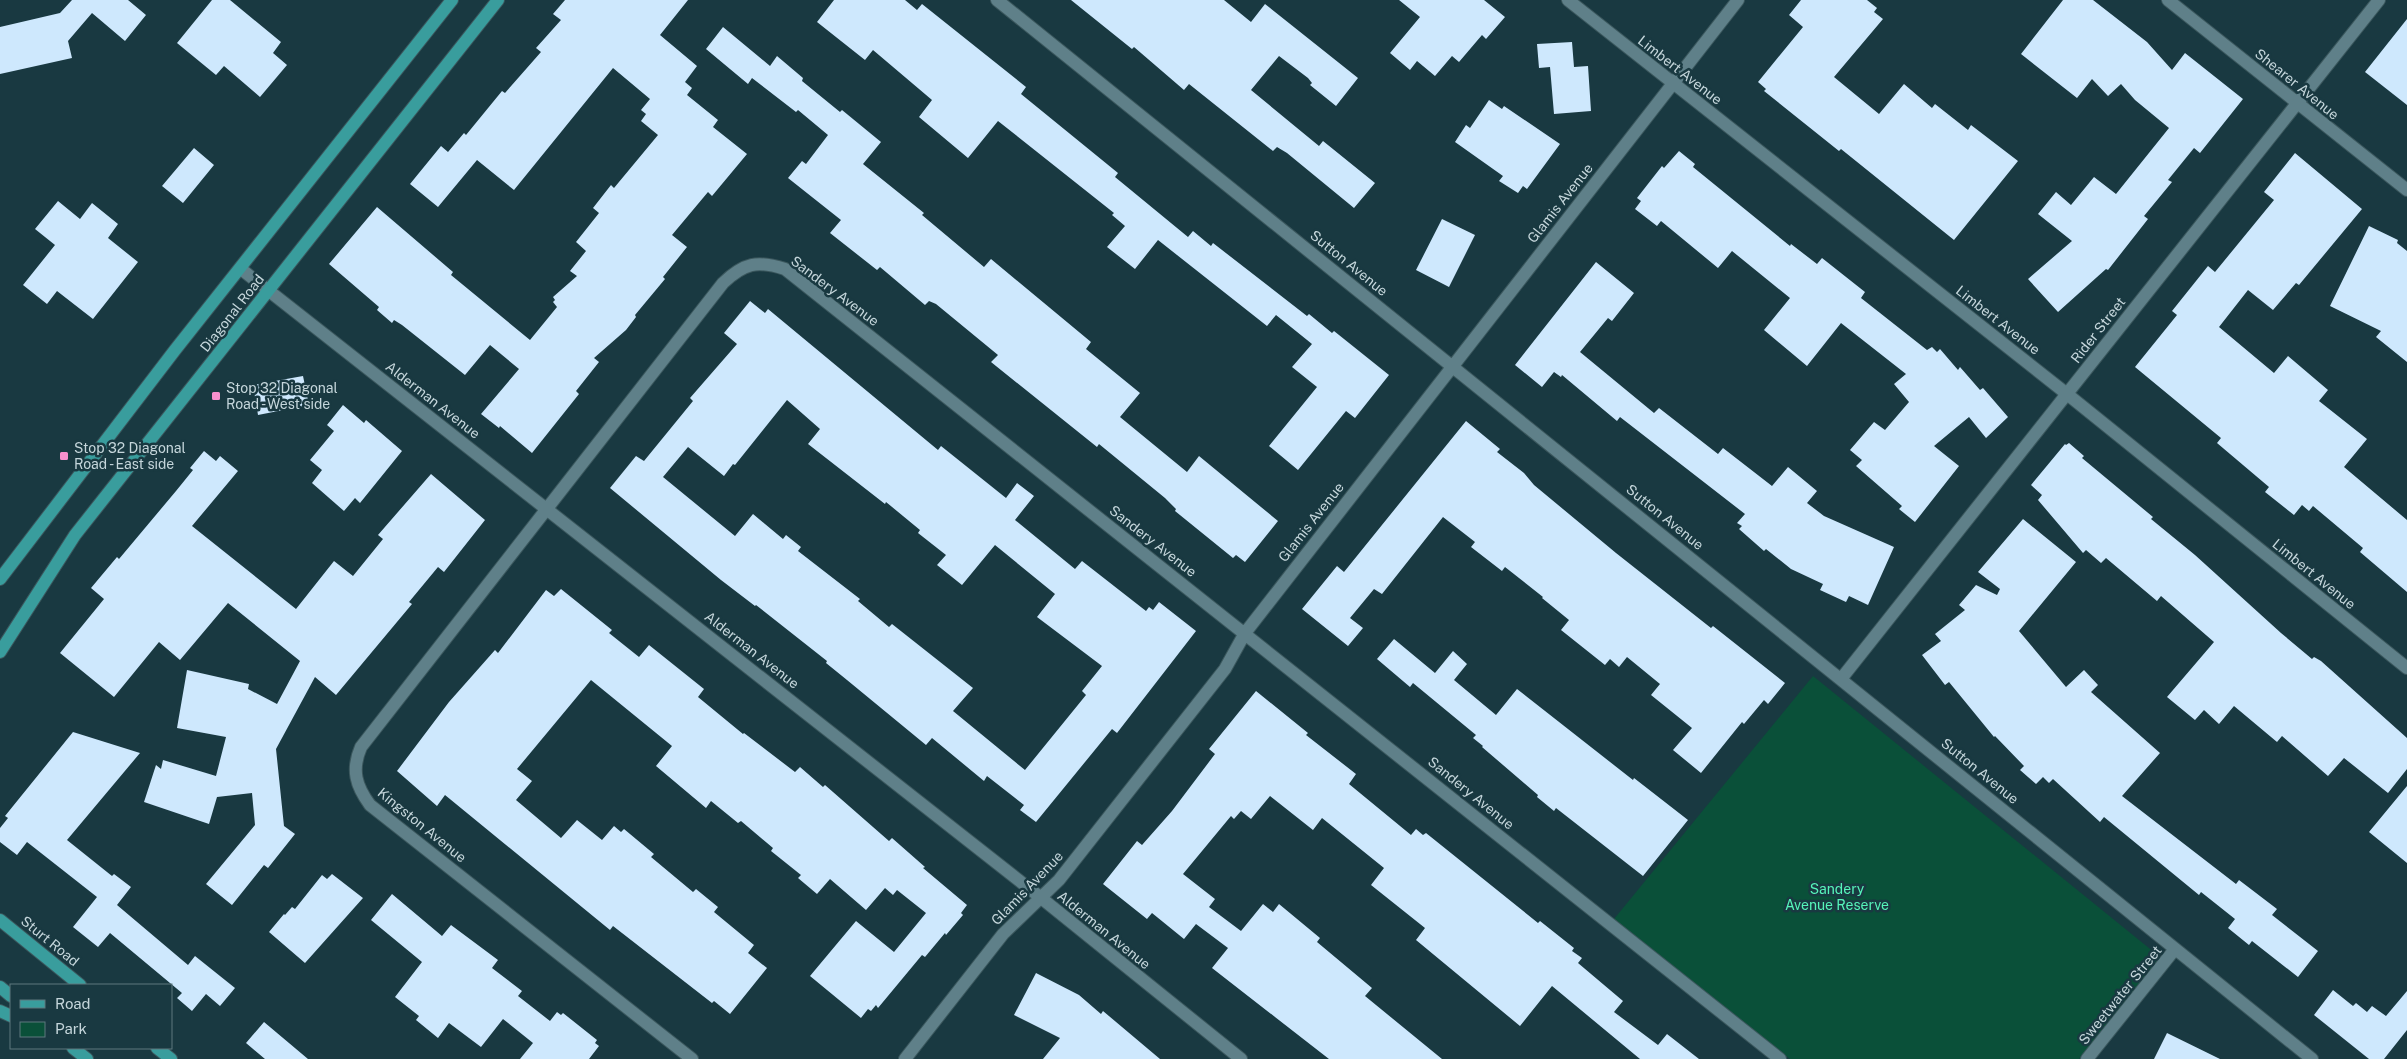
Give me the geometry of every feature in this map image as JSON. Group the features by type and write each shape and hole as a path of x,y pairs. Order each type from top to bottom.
{"main road":[{"name":"Diagonal Road","path":"0,579 175,350 452,0"},
{"name":"Diagonal Road","path":"0,652 75,535 498,0"},
{"name":"Sturt Road","path":"0,920 79,984"},
{"path":"0,987 10,995"},
{"path":"74,1049 87,1059"},
{"path":"158,1049 171,1059"}],"street":[{"name":"Sutton Avenue","path":"997,0 1452,364 2312,1059"},
{"name":"Limbert Avenue","path":"1568,0 2067,394 2407,668"},
{"name":"Glamis Avenue","path":"905,1059 1003,934 1060,880 1225,669 1245,633 1452,364 1738,0"},
{"name":"Shearer Avenue","path":"2168,0 2407,190"},
{"name":"Rider Street","path":"1841,679 2379,0"},
{"name":"Sandery Avenue","path":"548,508 723,283 735,271 752,264 768,264 785,268 1780,1059"},
{"name":"Alderman Avenue","path":"241,269 548,508 1040,897 1241,1059"},
{"name":"Kingston Avenue","path":"548,508 361,747 355,760 355,774 360,790 370,805 692,1059"},
{"name":"Sweetwater Street","path":"2087,1059 2175,949"}],"green space":[{"name":"Sandery Avenue Reserve","path":"1813,676 2160,957 2079,1059 1790,1059 1614,919"}],"building":[{"path":"72,0 128,0 146,15 125,41 92,13 68,41 72,58 0,74 0,27 60,13"},
{"path":"212,0 230,0 281,42 273,53 287,65 260,97 224,66 216,75 177,43"},
{"path":"565,0 688,0 660,35 697,66 685,82 692,88 687,95 718,120 713,127 747,154 712,196 708,192 672,235 687,247 663,277 665,279 635,315 636,317 626,330 594,358 599,362 576,391 579,394 532,453 500,426 499,428 481,414 519,369 490,345 465,375 402,325 394,320 392,323 377,310 379,307 329,264 377,207 453,272 451,275 530,340 557,307 553,302 555,300 553,297 577,276 570,271 586,251 576,242 599,213 593,208 611,185 614,188 658,135 641,121 646,114 641,110 650,99 613,68 514,190 477,160 438,207 410,184 441,146 448,152 464,133 466,135 502,91 505,93 541,52 536,48 561,20 553,14"},
{"path":"834,0 905,0 917,10 922,4 1026,87 1021,94 1118,173 1115,177 1188,237 1193,231 1211,246 1213,243 1307,316 1309,314 1332,333 1334,331 1389,375 1355,418 1346,411 1298,470 1269,446 1317,387 1292,367 1312,344 1276,315 1267,326 1158,240 1135,269 1107,247 1125,226 1112,215 1114,213 998,121 968,158 919,117 932,100 873,50 865,60 817,22"},
{"path":"1071,0 1224,0 1251,22 1265,4 1358,78 1336,106 1310,85 1312,83 1308,78 1279,56 1251,90 1319,146 1323,141 1375,183 1354,208 1287,153 1277,147 1273,151 1189,84 1184,90 1134,47 1132,49"},
{"path":"1399,0 1484,0 1505,17 1486,39 1482,35 1459,62 1452,56 1435,76 1417,61 1410,70 1390,53 1420,17"},
{"path":"1801,0 1867,0 1877,8 1874,12 1883,19 1834,77 1879,114 1904,84 1932,108 1935,104 1968,130 1971,125 2018,161 1954,240 1841,149 1839,151 1764,91 1766,89 1758,82 1803,27 1789,15"},
{"path":"2063,0 2093,0 2147,42 2172,70 2185,53 2243,99 2200,153 2194,148 2168,180 2172,182 2144,216 2148,219 2108,270 2106,269 2058,312 2028,279 2072,241 2038,214 2056,192 2071,205 2094,177 2116,194 2169,128 2135,100 2121,84 2108,96 2092,79 2077,98 2021,54"},
{"path":"2407,19 2407,105 2365,72"},
{"path":"723,27 770,66 777,56 803,78 802,81 881,142 863,164 924,213 922,215 984,267 991,259 1091,342 1086,349 1140,393 1120,417 1187,472 1199,456 1278,521 1245,562 1236,555 1233,558 1175,511 1176,509 1165,498 1099,444 1097,447 991,362 998,355 936,304 929,301 925,305 880,267 877,270 830,233 841,220 788,178 802,161 806,164 828,135 798,110 796,112 752,78 748,84 706,49"},
{"path":"1572,42 1574,67 1588,66 1591,111 1554,114 1550,67 1539,68 1537,44"},
{"path":"1489,100 1502,109 1504,106 1560,144 1527,189 1523,186 1518,193 1499,181 1503,176 1455,142 1466,125 1470,128"},
{"path":"194,148 214,165 183,203 162,186"},
{"path":"1679,151 1695,164 1693,167 1790,246 1791,244 1817,264 1822,258 1865,292 1861,298 1927,350 1932,347 1937,352 1940,349 1958,370 1960,367 1980,390 1983,388 2008,417 1986,438 1969,417 1934,446 1959,466 1915,522 1899,509 1902,506 1856,466 1862,460 1850,450 1874,422 1885,430 1909,402 1894,384 1906,374 1841,323 1807,366 1764,330 1790,298 1732,251 1718,268 1661,221 1657,226 1635,209 1641,201 1637,198 1662,166 1664,168"},
{"path":"2295,153 2362,209 2299,285 2296,283 2273,310 2248,290 2219,327 2274,373 2288,356 2328,390 2319,401 2367,439 2344,467 2407,520 2407,592 2360,552 2363,548 2313,506 2309,511 2302,505 2294,515 2265,492 2269,487 2217,443 2221,438 2135,367 2177,315 2172,311 2208,266 2215,272 2274,200 2264,192"},
{"path":"58,201 80,219 92,203 118,224 108,238 138,262 93,319 57,291 47,304 23,285 55,245 35,229"},
{"path":"1442,219 1475,235 1449,287 1416,270"},
{"path":"2369,226 2398,240 2397,243 2407,251 2407,362 2376,337 2381,331 2330,306"},
{"path":"1596,262 1634,293 1612,321 1608,318 1580,352 1654,413 1659,408 1718,454 1723,448 1772,486 1788,467 1817,491 1807,503 1824,516 1894,547 1868,605 1849,596 1846,602 1820,590 1823,584 1791,569 1766,549 1764,551 1739,529 1742,526 1737,523 1745,514 1620,417 1617,421 1562,375 1561,377 1554,372 1542,387 1515,365"},
{"path":"750,301 765,313 768,309 938,450 941,446 1006,498 1017,483 1034,496 1015,520 1075,569 1082,561 1146,611 1149,607 1153,610 1159,602 1196,631 1117,733 1112,729 1036,822 1020,810 1024,805 987,776 984,781 932,738 926,745 826,663 827,661 721,580 610,488 636,456 644,461 693,401 690,398 737,344 724,333","holes":["787,400 820,429 808,444 885,504 886,502 920,530 918,533 946,555 937,565 962,585 995,545 1055,594 1037,617 1102,666 1082,691 1086,695 1025,770 953,711 973,688 892,624 889,627 858,601 860,599 798,551 801,547 786,535 783,539 753,514 735,536 663,477 688,447 724,476"]},
{"path":"303,376 309,405 258,415 253,385"},
{"path":"343,405 364,423 366,420 402,451 360,503 355,498 344,511 312,483 322,470 310,460 334,431 327,425"},
{"path":"1466,421 1500,449 1497,452 1524,473 1534,485 1616,553 1711,628 1713,626 1785,683 1768,704 1764,700 1744,724 1742,722 1701,773 1673,750 1692,728 1651,695 1660,684 1627,657 1619,667 1610,659 1605,665 1561,630 1569,620 1505,567 1502,571 1471,547 1475,542 1443,517 1382,594 1374,589 1350,618 1363,628 1348,646 1302,609 1337,566 1344,572"},
{"path":"2069,443 2084,456 2082,458 2153,517 2151,519 2195,555 2281,633 2312,659 2314,657 2321,661 2407,738 2407,769 2388,793 2344,758 2328,776 2282,736 2277,742 2234,706 2219,724 2204,710 2195,720 2167,697 2214,642 2161,596 2157,601 2106,558 2101,563 2086,550 2083,553 2038,500 2042,495 2031,485 2065,444"},
{"path":"204,451 216,461 220,456 238,471 192,526 296,609 334,561 353,576 383,539 378,535 431,474 485,520 444,572 438,567 409,602 412,604 336,695 315,677 276,749 284,826 295,834 268,868 264,865 232,905 206,884 255,825 252,793 217,797 209,824 144,802 156,765 161,769 163,760 216,776 226,737 177,728 187,670 249,684 248,689 277,704 300,661 228,603 180,660 159,642 114,697 60,653 104,599 91,588 117,557 119,559 176,491 193,470 190,468"},
{"path":"2023,519 2076,562 2019,631 2066,687 2084,670 2098,685 2091,692 2160,753 2122,796 2236,884 2239,880 2277,909 2272,915 2318,951 2298,977 2252,941 2249,945 2228,928 2235,919 2201,892 2199,895 2104,817 2100,822 2053,779 2049,783 2043,777 2036,784 2020,770 2024,766 1994,737 1949,682 1945,685 1922,655 1941,641 1935,634 1965,610 1959,605 1976,585 1997,595 2000,589 1978,572"},
{"path":"561,589 612,630 609,633 639,657 649,645 704,689 698,697 743,734 795,772 800,767 823,787 825,785 889,841 892,838 925,867 923,868 967,905 961,913 963,915 946,935 945,933 925,957 922,955 878,1008 876,1005 871,1011 868,1009 861,1018 810,976 856,921 894,952 926,913 897,890 893,895 885,888 866,910 830,879 817,894 798,878 801,875 771,851 773,848 741,821 738,823 711,801 706,808 656,766 672,746 591,680 517,769 532,781 516,800 561,838 577,820 602,840 614,826 621,832 624,829 654,854 651,857 693,892 696,889 718,907 714,912 754,945 748,953 767,968 730,1014 714,1001 712,1003 613,926 610,930 445,795 437,806 397,771 449,702 495,650 498,653 546,590 554,596"},
{"path":"1394,639 1435,673 1453,651 1467,664 1454,680 1496,715 1517,689 1633,780 1634,778 1688,820 1643,876 1556,808 1554,811 1482,747 1473,738 1476,735 1413,683 1410,687 1377,659"},
{"path":"1256,691 1308,733 1306,735 1356,774 1349,784 1411,835 1416,829 1423,835 1426,833 1538,923 1540,921 1574,948 1572,951 1582,958 1578,963 1623,1001 1614,1012 1658,1045 1667,1034 1699,1059 1640,1059 1552,986 1520,1026 1416,940 1425,928 1371,885 1384,868 1322,818 1313,830 1270,796 1251,819 1241,811 1234,819 1231,816 1183,874 1215,899 1209,907 1241,931 1263,904 1273,912 1279,904 1320,938 1317,942 1372,988 1365,996 1442,1059 1329,1059 1212,968 1228,948 1196,924 1184,939 1152,913 1147,919 1103,884 1137,841 1142,845 1172,811 1215,754 1209,749"},
{"path":"73,732 140,753 67,840 112,876 114,874 131,887 117,905 188,965 195,956 235,988 220,1006 206,994 192,1011 177,998 182,993 110,933 98,947 73,927 97,897 27,842 17,855 0,842 0,828 8,818 5,816"},
{"path":"2407,786 2407,863 2369,832"},
{"path":"332,874 363,898 305,963 269,932 284,914 292,907 295,909 322,875 327,879"},
{"path":"392,894 442,936 451,925 498,960 492,968 522,991 518,996 550,1021 557,1012 561,1015 563,1013 597,1040 595,1043 599,1046 589,1059 520,1059 533,1043 503,1019 481,1047 449,1023 438,1038 416,1020 419,1016 395,997 422,962 371,920"},
{"path":"1036,973 1079,995 1101,1014 1103,1011 1160,1059 1043,1059 1060,1038 1014,1015"},
{"path":"2333,990 2353,1006 2356,1003 2367,1012 2372,1006 2386,1016 2407,991 2407,1030 2384,1059 2369,1059 2314,1015"},
{"path":"264,1022 308,1059 265,1059 246,1043"},
{"path":"2167,1033 2220,1059 2154,1059"}],"place":[{"name":"Stop 32 Diagonal Road - West side","path":"216,396"},
{"name":"Stop 32 Diagonal Road - East side","path":"64,456"}]}
